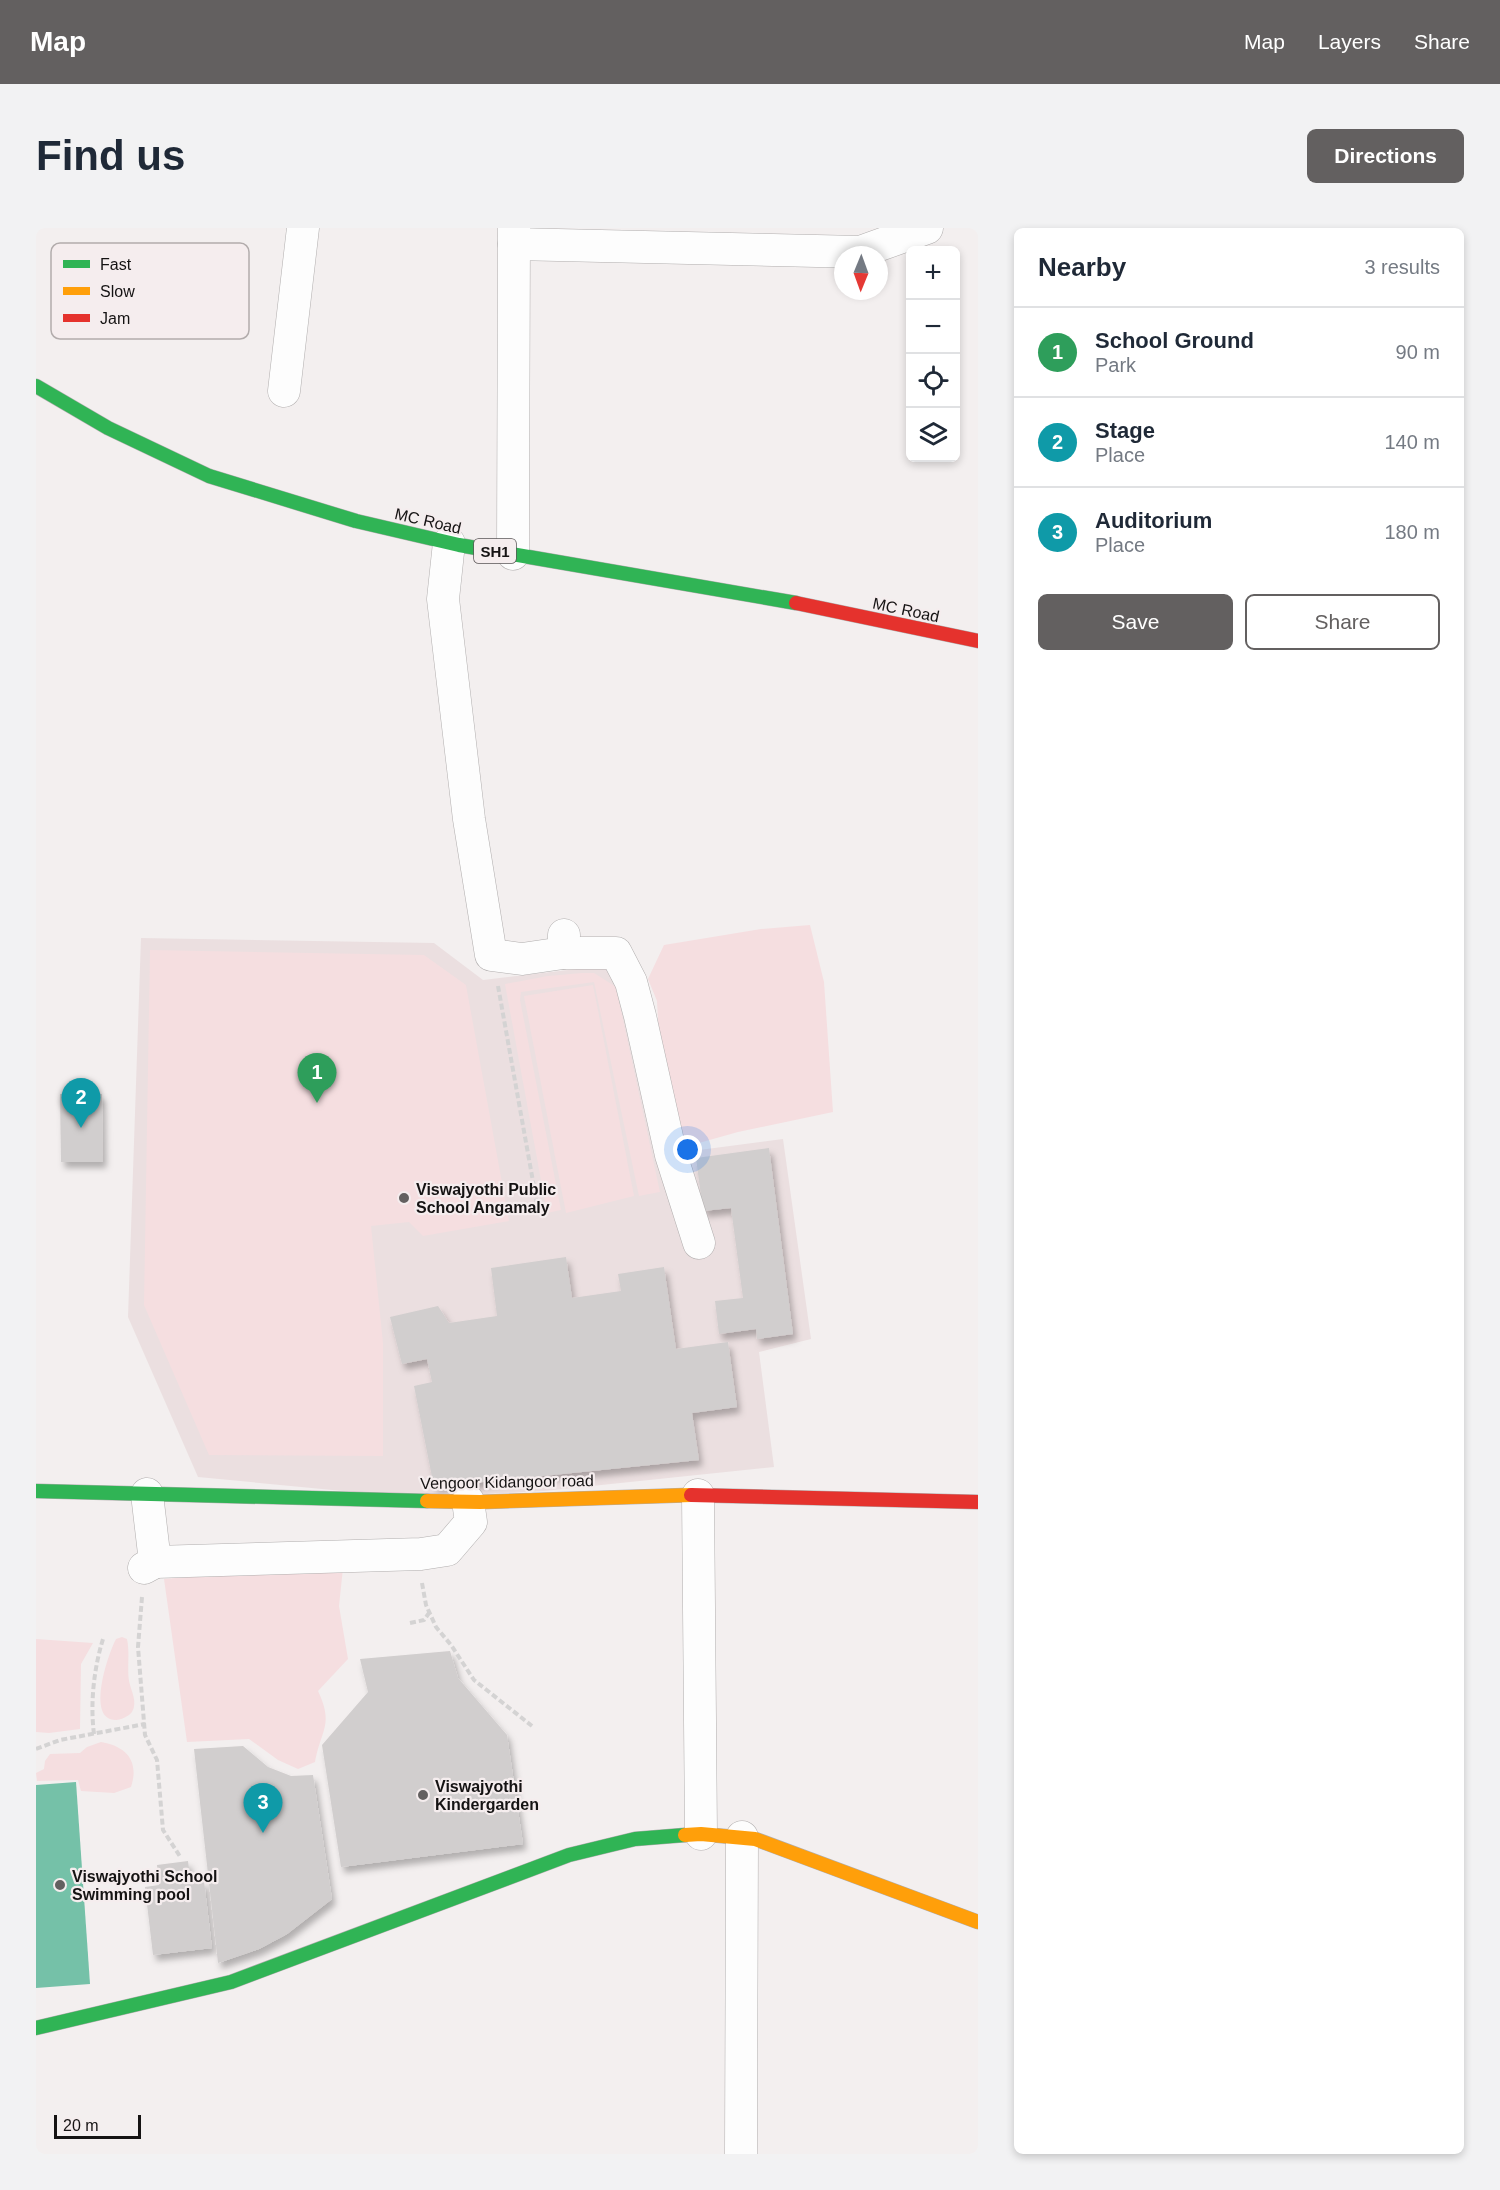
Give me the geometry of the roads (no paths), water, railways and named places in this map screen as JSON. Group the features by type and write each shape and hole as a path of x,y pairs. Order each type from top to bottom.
{"street":[{"path":"284,391 303,228"},
{"path":"513,554 514,236 860,252 927,228"},
{"name":"MC Road","path":"36,386 108,428 209,476 356,521 450,543 765,597 978,641"},
{"path":"450,543 443,599 469,819 491,955 522,959 564,944 616,953 631,982 671,1155 699,1243"},
{"name":"Vengoor Kidangoor road","path":"36,1491 468,1501 698,1495 978,1502"},
{"path":"147,1494 149,1565 427,1553 447,1550 471,1522 468,1501"},
{"path":"698,1495 701,1834"},
{"path":"36,2028 231,1982 568,1855 635,1839 701,1834 755,1839 978,1922"},
{"path":"741,2154 742,1838"}],"place":[{"name":"School Ground","path":"317,1103"},
{"name":"Stage","path":"81,1128"},
{"name":"Viswajyothi Public School Angamaly","path":"404,1198"},
{"name":"Viswajyothi Kindergarden","path":"423,1795"},
{"name":"Auditorium","path":"263,1833"},
{"name":"Viswajyothi School Swimming pool","path":"60,1885"}]}
